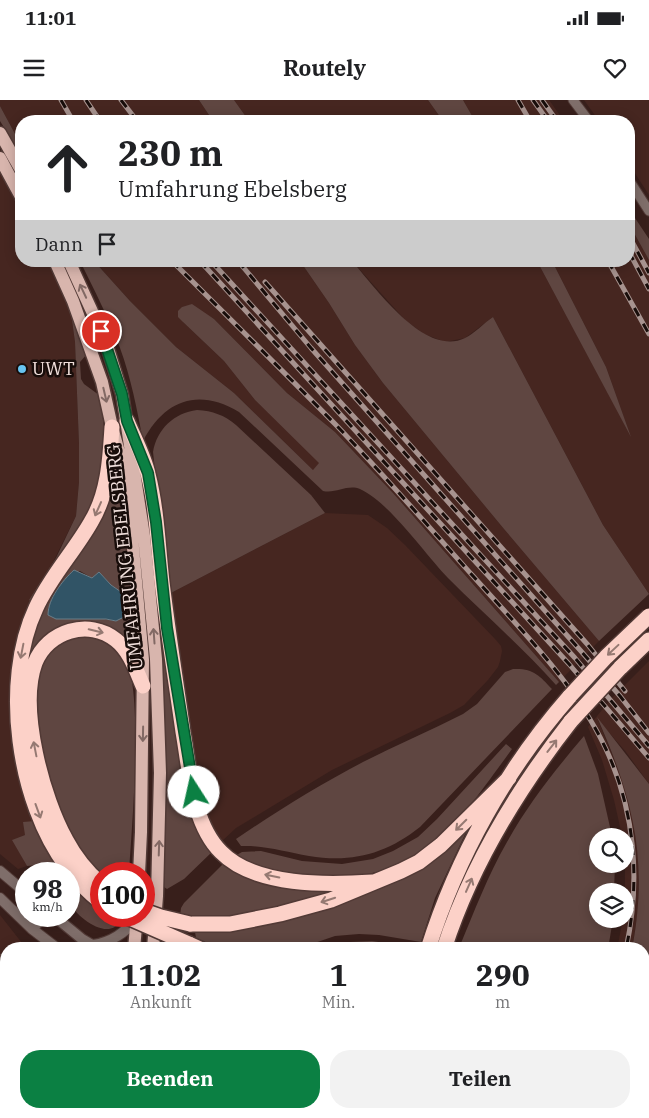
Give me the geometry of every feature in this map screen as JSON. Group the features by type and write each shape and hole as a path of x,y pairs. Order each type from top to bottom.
{"highway":[{"path":"127,421 148,473 156,522 167,628 198,813 208,835 215,846 229,859 252,871 284,879 326,883 373,882"},
{"path":"90,893 65,866 41,820 31,792 24,768 20,740 18,691 21,651 36,607 46,589 92,522 103,497 108,474 112,427"},
{"path":"443,942 442,928 458,871 482,824 521,758 561,706 606,657 649,616"},
{"path":"90,873 66,839 44,787 32,735 30,689 35,662 48,642 70,630 95,630 117,640 125,649 143,686"},
{"path":"433,942 499,824 539,762 571,721 606,682 649,640"},
{"path":"155,919 210,925 250,921 307,907 349,893 419,862 441,845 509,778"},
{"path":"155,926 187,942"}],"main road":[{"path":"0,134 15,160"},
{"path":"0,158 15,186"},
{"name":"UMFAHRUNG EBELSBERG","path":"58,267 73,301 96,363 121,459 132,536 144,660 140,862"},
{"name":"UMFAHRUNG EBELSBERG","path":"72,267 106,342 122,394 144,536 156,659 159,763 159,840 156,918 153,942"},
{"path":"134,942 135,927"}],"street":[{"path":"573,100 584,115"},
{"path":"635,189 649,211"},
{"path":"0,871 15,884"},
{"path":"0,898 46,942"},
{"path":"69,927 89,942"},
{"path":"107,942 120,935 127,927"}],"shaded area":[{"path":"0,100 199,100 209,115 15,115 15,134 0,106"},
{"path":"199,100 234,100 245,115 209,115"},
{"path":"234,100 428,100 439,115 245,115"},
{"path":"428,100 463,100 472,115 439,115"},
{"path":"463,100 549,100 560,115 472,115"},
{"path":"584,100 649,100 649,195 635,173 635,115 595,115"},
{"path":"0,106 15,134 15,145 0,121"},
{"path":"0,172 15,198 15,267 52,267 65,297 72,320 75,342 79,444 79,482 76,516 33,602 35,821 25,835 13,840 25,862 15,862 15,866 0,854"},
{"path":"635,218 649,239 649,260 635,235"},
{"path":"635,235 649,260 649,594 603,525 493,317 465,338 445,342 424,334 405,320 357,267 540,267 629,432 606,367 555,267 635,267"},
{"path":"83,267 99,267 176,347 234,393 313,470 319,463 255,400 224,361 178,317 178,311 182,307 192,304 214,319 287,393 335,432 393,493 559,682 556,685 448,578 383,505 360,489 346,488 328,492 323,491 239,412 210,400 184,402 172,407 162,415 143,441 131,382 120,348"},
{"path":"99,267 304,267 355,345 383,383 599,641 559,682 393,493 335,432 287,393 214,319 190,306 182,307 183,322 224,361 255,400 320,463 313,470 234,393 176,347"},
{"path":"304,267 357,267 402,317 434,338 450,342 465,338 493,317 603,525 649,594 599,641 383,383 355,345"},
{"path":"540,267 555,267 606,367 631,437"},
{"path":"65,297 87,354 80,362 81,379 84,384 99,395 101,403 106,445 104,470 90,518 33,602 29,600 56,558 76,516 79,482 79,444 75,342 72,320"},
{"path":"197,410 218,414 236,425 311,495 325,513 169,594 153,452 158,436 168,423 181,415"},
{"path":"114,444 124,512 139,666 110,630 46,639 26,719 79,862 21,710 26,654 47,599 84,547","holes":["80,571 92,578 99,572 111,585 124,594 116,621 48,609 56,591 73,574"]},
{"path":"325,513 368,515 387,528 496,640 501,646 502,651 500,661 498,667 488,680 464,705 332,770 236,828 221,842 208,821 199,792 169,594"},
{"path":"157,598 213,851 184,879 167,889 164,887 164,743"},
{"path":"74,635 101,638 111,643 122,653 129,669 135,724 134,793 130,862 90,863 75,847 64,824 44,768 34,696 45,655 56,644"},
{"path":"649,661 649,784 626,752 598,720 623,781 636,828 639,854 638,910 633,942 618,942 621,928 634,928 634,883 625,883 625,873 634,873 634,828 620,828 602,760 588,727 611,699"},
{"path":"513,669 535,673 552,689 420,827 394,844 381,850 354,857 325,858 267,848 241,846 236,839 298,799 347,771 463,714 477,704 505,672"},
{"path":"597,717 649,784 649,942 633,942 639,886 638,858 634,828 620,775"},
{"path":"584,736 598,774 610,828 589,828 589,873 615,873 614,883 589,883 589,928 612,928 609,942 462,942 500,855 515,828 543,787"},
{"path":"506,744 512,749 473,802 453,825 432,844 409,860 382,870 351,876 315,876 274,871 235,856 242,852 261,851 302,861 342,864 373,859 393,851 418,837"},
{"path":"35,821 57,862 25,862 12,840 25,835 23,822"},
{"path":"468,828 435,898 421,942 379,935 359,934 335,936 317,942 205,942 196,938 195,932 227,930 332,905"},
{"path":"225,862 331,889 335,892 238,918 180,917 181,908 184,903"},
{"path":"80,891 90,901 90,923 80,916"},
{"path":"0,915 21,942 0,942"},
{"path":"98,927 115,927 108,929"}],"water":[{"path":"74,570 92,578 99,572 111,585 124,594 126,607 124,617 116,621 106,619 56,619 48,615 50,603 56,591"}],"railway":[{"path":"61,100 70,115"},
{"path":"86,100 96,115"},
{"path":"121,100 132,115"},
{"path":"518,100 527,115"},
{"path":"533,100 544,115"},
{"path":"542,100 553,115"},
{"path":"635,247 649,273"},
{"path":"635,263 649,289"},
{"path":"178,267 317,405 372,463 527,636 578,700 605,747 623,795 629,820 634,871 631,923 627,942"},
{"path":"205,267 569,664 649,758"},
{"path":"217,267 575,658 649,746"},
{"path":"243,267 311,348 580,650 649,733"},
{"path":"611,267 649,334"},
{"path":"265,282 588,645 625,691"}],"place":[{"name":"UWT","path":"22,369"}],"route":[{"path":"101,331 112,359 127,421 148,473 156,522 167,628 194,792"}]}
